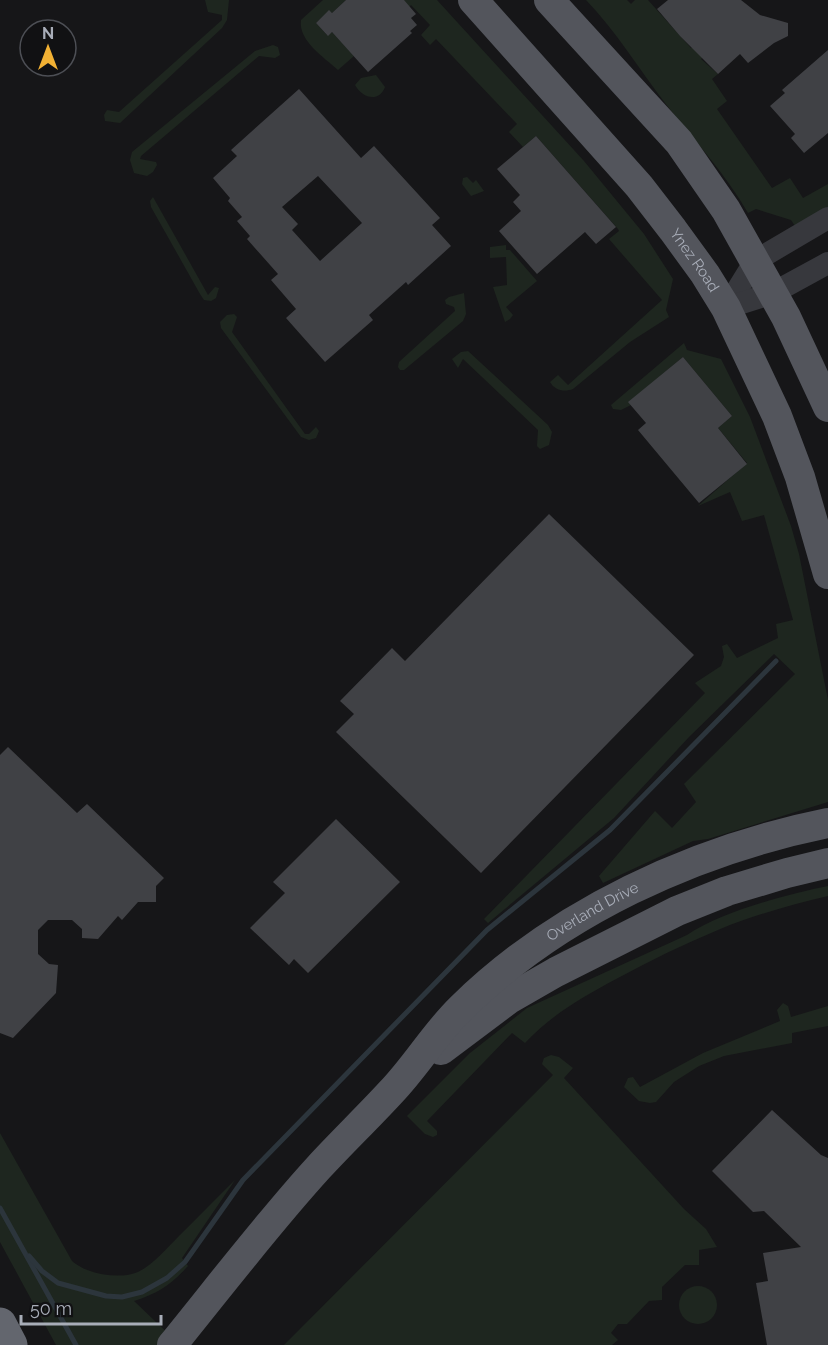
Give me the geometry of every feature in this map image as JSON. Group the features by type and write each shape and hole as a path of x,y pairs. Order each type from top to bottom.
{"highway":[{"path":"0,1324 11,1345"}],"main road":[{"name":"Ynez Road","path":"473,0 639,186 687,249 726,308 777,416 800,477 828,574"},
{"path":"549,0 679,142 726,210 773,292 828,407"},
{"name":"Overland Drive","path":"172,1345 304,1184 405,1077 460,1009 519,959 567,925 668,871 768,837 828,823"},
{"name":"Overland Drive","path":"405,1077 509,999 628,935 677,911 727,891 787,873 828,864"}],"street":[{"path":"726,308 755,261 828,218"},
{"path":"726,308 773,292 828,263"}],"shaded area":[{"path":"205,0 229,0 227,20 222,28 120,123 105,121 104,115 107,110 119,112 222,20 222,15 208,12"},
{"path":"323,0 346,0 316,23 327,35 332,32 354,56 338,70 313,48 301,28 301,20"},
{"path":"397,0 437,0 584,161 644,234 673,279 666,310 669,317 630,342 573,389 560,390 550,382 558,375 568,385 662,300 609,239 619,231 618,229 536,136 523,147 509,132 517,124 436,39 430,45 421,35 430,25 411,5 409,7"},
{"path":"586,0 627,0 631,4 635,0 648,0 691,48 693,47 703,57 701,59 718,74 712,79 727,101 717,109 772,188 790,178 803,198 828,184 828,207 795,226 791,220 756,209 748,213 719,170"},
{"path":"273,45 278,47 280,55 275,58 259,56 141,156 140,159 156,162 157,165 153,172 147,176 134,173 130,160 132,152 255,51"},
{"path":"376,75 385,87 375,97 366,96 355,85 361,78"},
{"path":"467,177 473,183 476,180 484,191 471,196 462,184 463,178"},
{"path":"153,197 208,295 215,287 219,288 216,298 211,301 204,300 200,294 151,207 150,201"},
{"path":"506,245 506,250 510,250 537,281 506,307 513,315 505,322 493,287 507,285 506,257 490,258 490,247"},
{"path":"464,293 466,314 463,321 404,370 400,370 399,362 455,311 454,307 446,304 445,300"},
{"path":"234,314 237,317 232,332 305,434 309,434 316,427 319,431 316,438 309,440 301,437 221,328 220,322 227,315"},
{"path":"684,343 687,350 721,359 750,417 791,526 799,554 828,700 828,802 708,839 693,841 603,883 599,876 655,811 672,828 696,802 684,784 795,674 774,654 689,737 614,818 488,923 484,919 705,693 695,683 721,666 724,657 722,646 727,644 737,658 778,638 776,624 793,620 764,515 742,521 730,492 698,506 747,463 718,428 732,416 683,357 629,402 631,405 621,410 613,409 611,405"},
{"path":"468,351 548,425 552,432 549,445 540,449 537,446 538,430 463,359 458,368 452,359 461,352"},
{"path":"828,886 828,896 731,925 643,965 568,1007 525,1043 512,1033 427,1121 437,1131 437,1135 433,1137 425,1134 407,1116 470,1053 527,1008 736,911"},
{"path":"783,1003 788,1006 791,1017 828,1006 828,1026 792,1033 792,1043 724,1056 699,1066 674,1082 656,1102 639,1101 624,1087 628,1078 633,1077 640,1087 703,1053 780,1021 777,1010"},
{"path":"551,1055 559,1057 573,1068 564,1078 684,1209 706,1229 717,1247 699,1250 699,1265 685,1265 662,1287 662,1300 649,1301 627,1324 618,1324 611,1333 618,1340 612,1345 284,1345 553,1075 542,1064 544,1058"},
{"path":"0,1133 72,1261 78,1266 104,1274 131,1274 149,1265 235,1180 182,1258 188,1266 164,1288 134,1301 180,1345 56,1345 0,1242"},
{"path":"698,1286 711,1292 717,1305 711,1318 698,1324 685,1318 679,1305 685,1292"}],"building":[{"path":"346,0 404,0 416,14 411,18 417,25 410,31 412,33 368,72 332,32 328,36 316,23 329,10 332,13"},
{"path":"668,0 741,0 760,15 788,23 788,36 774,43 748,63 740,54 718,74 657,9"},
{"path":"828,50 828,133 804,153 791,138 795,134 770,106 785,93 782,90"},
{"path":"299,89 361,158 374,146 440,218 432,225 451,246 408,285 406,282 369,315 373,320 325,362 286,318 296,309 271,280 278,274 247,239 250,236 237,221 242,217 213,178 237,156 231,150","holes":["318,176 362,223 320,261 292,230 298,224 282,207"]},
{"path":"536,136 616,227 596,244 585,232 537,274 499,231 521,211 513,202 520,195 497,169"},
{"path":"683,357 732,416 718,428 747,464 699,503 638,430 646,423 628,402"},
{"path":"549,514 694,655 481,873 336,732 354,714 340,701 392,648 405,661"},
{"path":"8,747 77,813 87,804 164,878 156,886 156,902 138,902 122,920 118,916 98,939 82,938 82,929 72,920 48,920 38,930 38,954 49,964 58,965 56,993 13,1038 0,1033 0,755"},
{"path":"336,819 400,882 308,973 294,959 289,965 250,928 285,893 273,882"},
{"path":"772,1110 821,1155 828,1158 828,1345 767,1345 756,1283 768,1281 763,1253 801,1247 764,1211 753,1212 712,1171"}],"waterway":[{"path":"29,1256 42,1271 58,1283 106,1296 122,1297 142,1292 167,1278 185,1262 243,1180 487,930 610,830 776,661"},
{"path":"0,1208 76,1345"}]}
